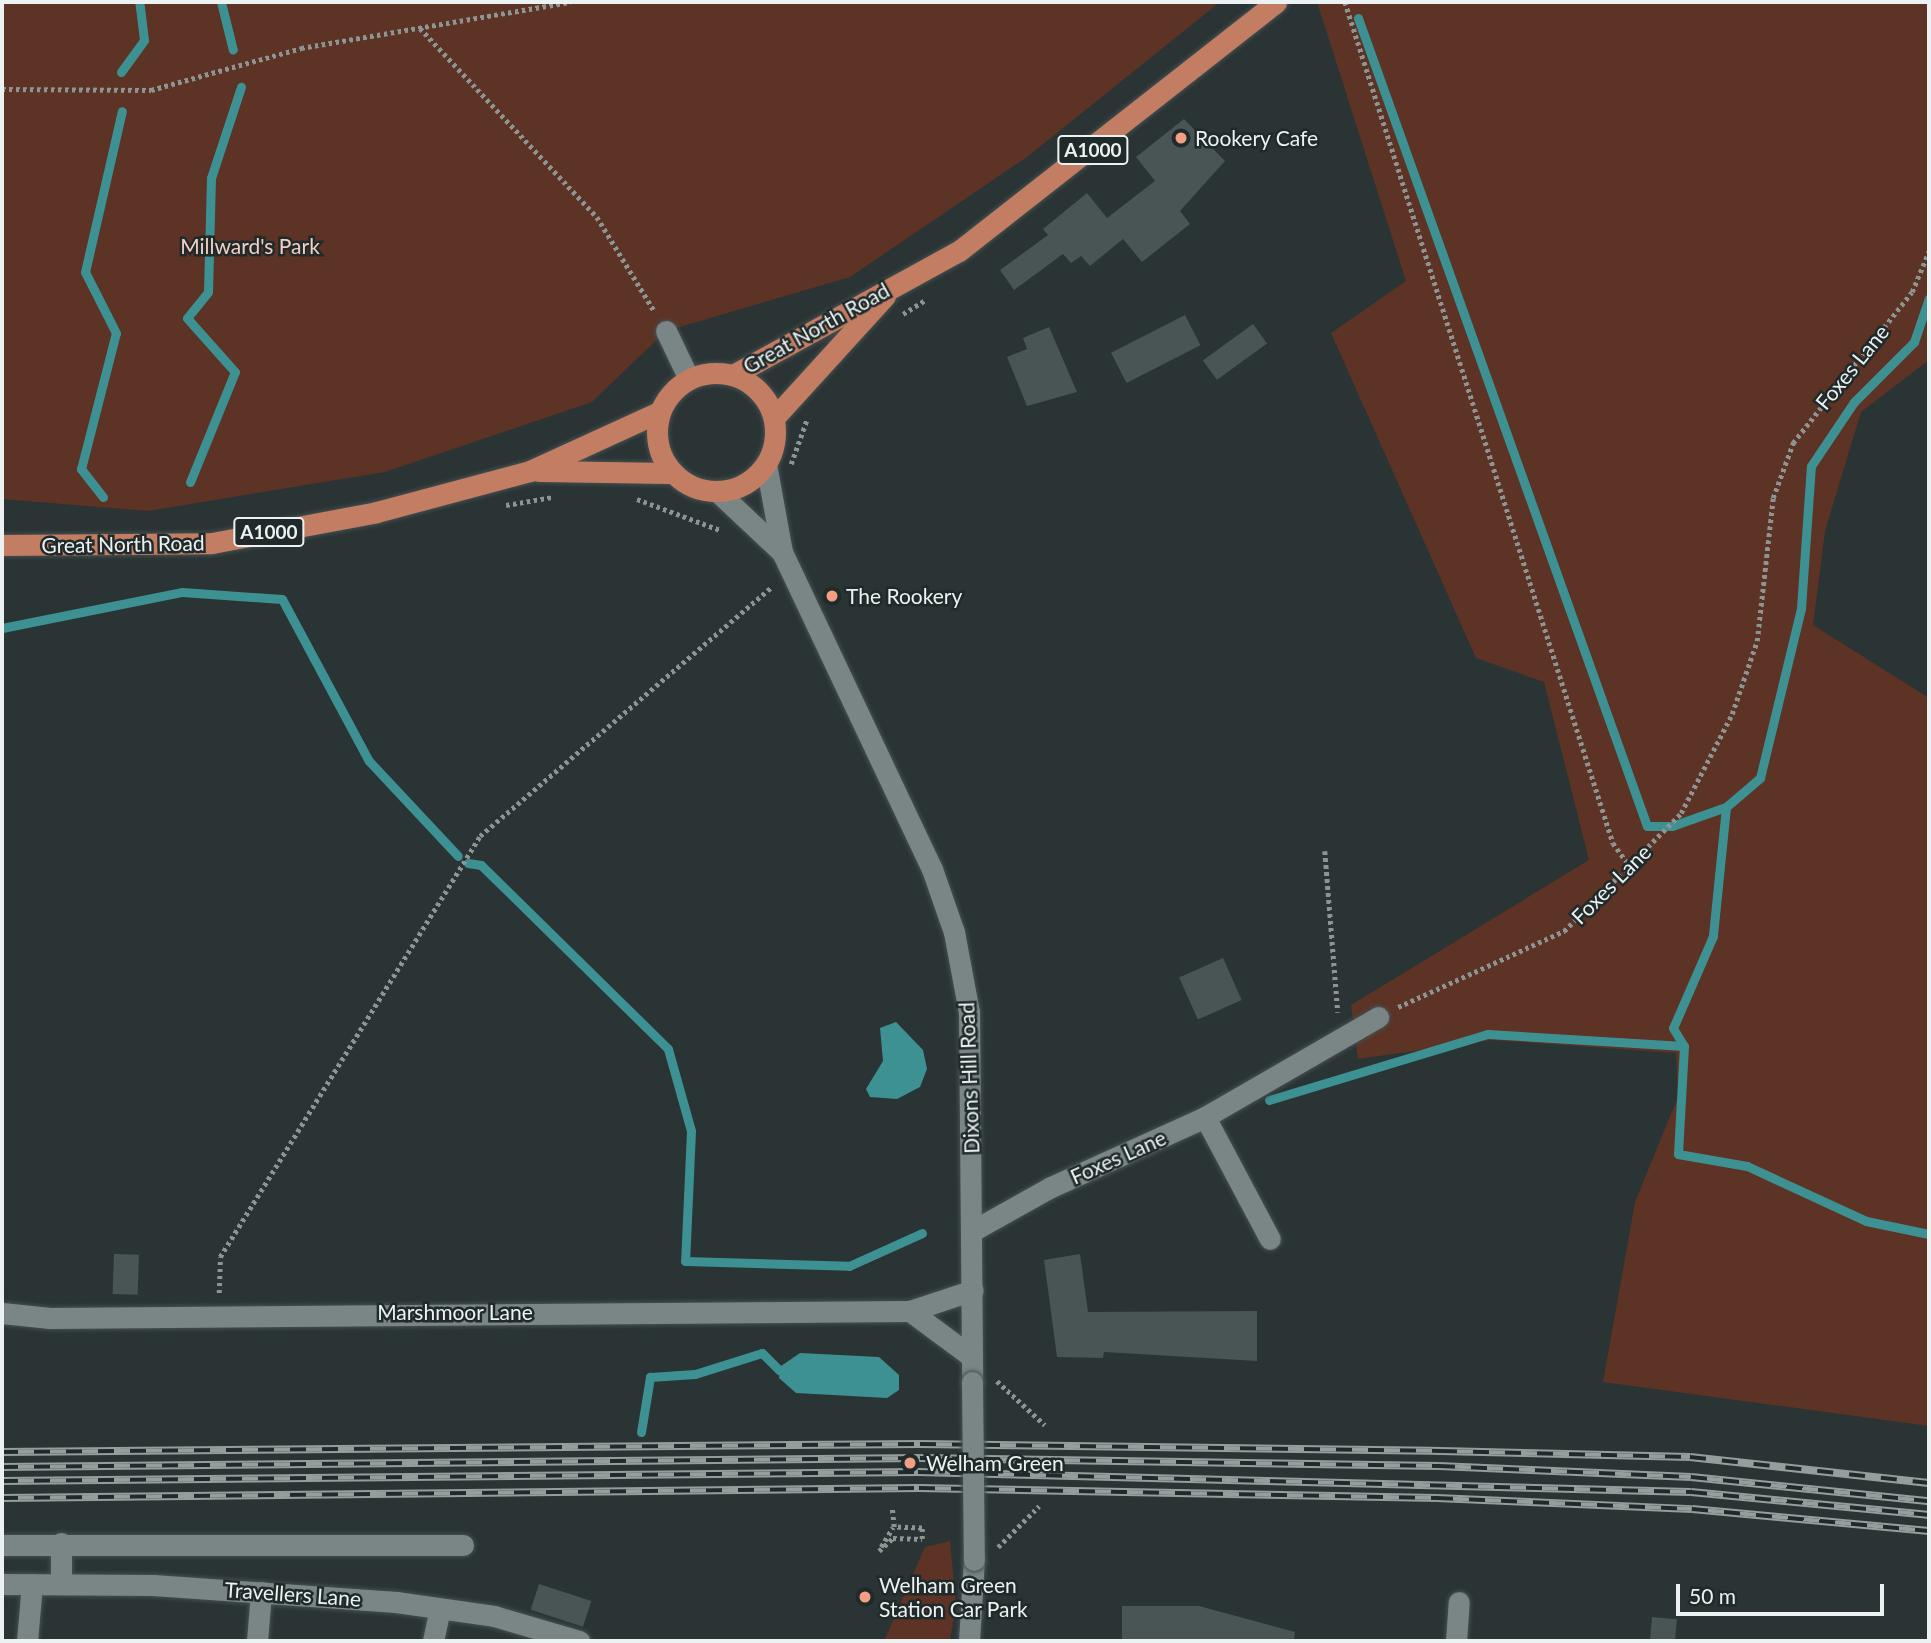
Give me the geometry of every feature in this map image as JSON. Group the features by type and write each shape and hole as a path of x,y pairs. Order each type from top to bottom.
{"main road":[{"name":"Great North Road","path":"733,375 959,251 1039,192 1276,2"},
{"name":"Great North Road","path":"774,418 899,282"},
{"path":"733,375 764,396 774,418 766,464 756,476 718,492 696,489 672,473 656,434 660,412 689,379 733,375"},
{"name":"Great North Road","path":"2,545 212,543 377,512 530,471 660,412"},
{"name":"Great North Road","path":"530,471 672,473"}],"street":[{"path":"666,331 689,379"},
{"name":"Dixons Hill Road","path":"766,464 782,552 932,869 954,932 970,1012 974,1230 974,1560 969,1641"},
{"name":"Dixons Hill Road","path":"718,492 782,552"},
{"name":"Foxes Lane","path":"974,1230 1051,1187 1205,1117 1340,1034 1378,1017"},
{"path":"1205,1117 1270,1239"},
{"name":"Marshmoor Lane","path":"2,1313 50,1318 219,1312 910,1311 973,1290"},
{"path":"910,1311 972,1357"},
{"path":"61,1543 61,1584"},
{"path":"2,1545 463,1545"},
{"name":"Travellers Lane","path":"2,1584 261,1592 440,1609 494,1616 579,1641"},
{"path":"27,1641 32,1584"},
{"path":"257,1641 261,1592"},
{"path":"1456,1641 1459,1602"},
{"path":"433,1641 440,1609"}],"path":[{"path":"2,89 151,90 301,48 569,2"},
{"path":"1345,2 1613,843 1630,866"},
{"path":"420,28 597,217 666,331"},
{"name":"Foxes Lane","path":"1378,1017 1564,931 1672,823 1732,714 1757,642 1773,498 1793,443 1912,292 1929,251"},
{"path":"896,319 929,297"},
{"path":"789,479 811,405"},
{"path":"498,506 565,496"},
{"path":"626,496 670,506 726,534"},
{"path":"219,1312 220,1257 461,860 480,836 776,584 768,575"},
{"path":"1325,851 1340,1034"},
{"path":"996,1381 1045,1425"},
{"path":"996,1549 1039,1506"},
{"path":"892,1507 894,1527 880,1551 893,1538 922,1538 922,1528 894,1527"}],"green space":[{"name":"Millward's Park","path":"2,2 1220,2 1027,157 850,277 666,331 592,402 385,472 148,511 2,499"},
{"path":"1317,2 1929,2 1929,360 1861,412 1825,531 1813,625 1929,698 1929,1426 1603,1382 1635,1202 1678,1097 1676,1053 1492,1040 1358,1059 1351,1005 1589,860 1544,682 1476,658 1331,333 1406,281"},
{"path":"950,1541 956,1604 950,1641 884,1641 925,1547"}],"water":[{"path":"896,1022 923,1050 927,1069 920,1087 897,1099 870,1097 866,1089 883,1061 880,1028"},
{"path":"800,1353 879,1357 899,1375 899,1390 887,1398 796,1393 779,1378 781,1366"}],"building":[{"path":"1184,119 1225,161 1180,211 1190,224 1142,262 1123,239 1090,266 1081,256 1071,263 1063,254 1014,290 1000,270 1048,235 1043,229 1087,193 1107,218 1155,181 1136,157"},
{"path":"1185,315 1200,345 1126,383 1111,353"},
{"path":"1253,324 1267,343 1217,380 1203,360"},
{"path":"1049,327 1077,392 1027,406 1007,357 1027,349 1023,338"},
{"path":"1223,958 1242,1000 1198,1020 1179,978"},
{"path":"114,1254 139,1255 138,1295 113,1294"},
{"path":"1080,1254 1088,1312 1257,1311 1257,1361 1104,1352 1103,1358 1057,1357 1044,1260"},
{"path":"539,1584 591,1601 583,1627 531,1610"},
{"path":"1122,1606 1199,1606 1295,1632 1294,1641 1122,1641"},
{"path":"1652,1617 1677,1619 1675,1641 1650,1641"}],"waterway":[{"path":"121,72 144,40 139,2"},
{"path":"221,2 233,50"},
{"path":"1358,18 1647,826 1672,826 1726,807 1760,778 1801,608 1811,466 1854,402 1914,342 1929,298"},
{"path":"190,482 235,372 187,318 208,292 211,178 241,87"},
{"path":"103,497 81,469 116,333 85,272 122,111"},
{"path":"2,628 182,592 282,599 369,761 458,856"},
{"path":"1726,807 1713,936 1673,1028 1684,1046 1678,1154 1747,1166 1866,1221 1929,1234"},
{"path":"468,863 481,865 668,1049 691,1131 685,1261 849,1266 922,1233"},
{"path":"1269,1100 1488,1034 1684,1046"},
{"path":"641,1432 650,1377 695,1374 762,1353 780,1371"}],"railway":[{"path":"2,1452 920,1444 1441,1451 1690,1457 1929,1483"},
{"path":"2,1467 920,1458 1439,1466 1691,1477 1929,1501"},
{"path":"2,1481 918,1472 1691,1492 1929,1515"},
{"path":"2,1498 919,1488 1437,1498 1692,1509 1929,1531"}],"place":[{"name":"Rookery Cafe","path":"1181,138"},
{"name":"The Rookery","path":"832,596"},
{"name":"Welham Green","path":"910,1463"},
{"name":"Welham Green Station Car Park","path":"865,1597"}]}
